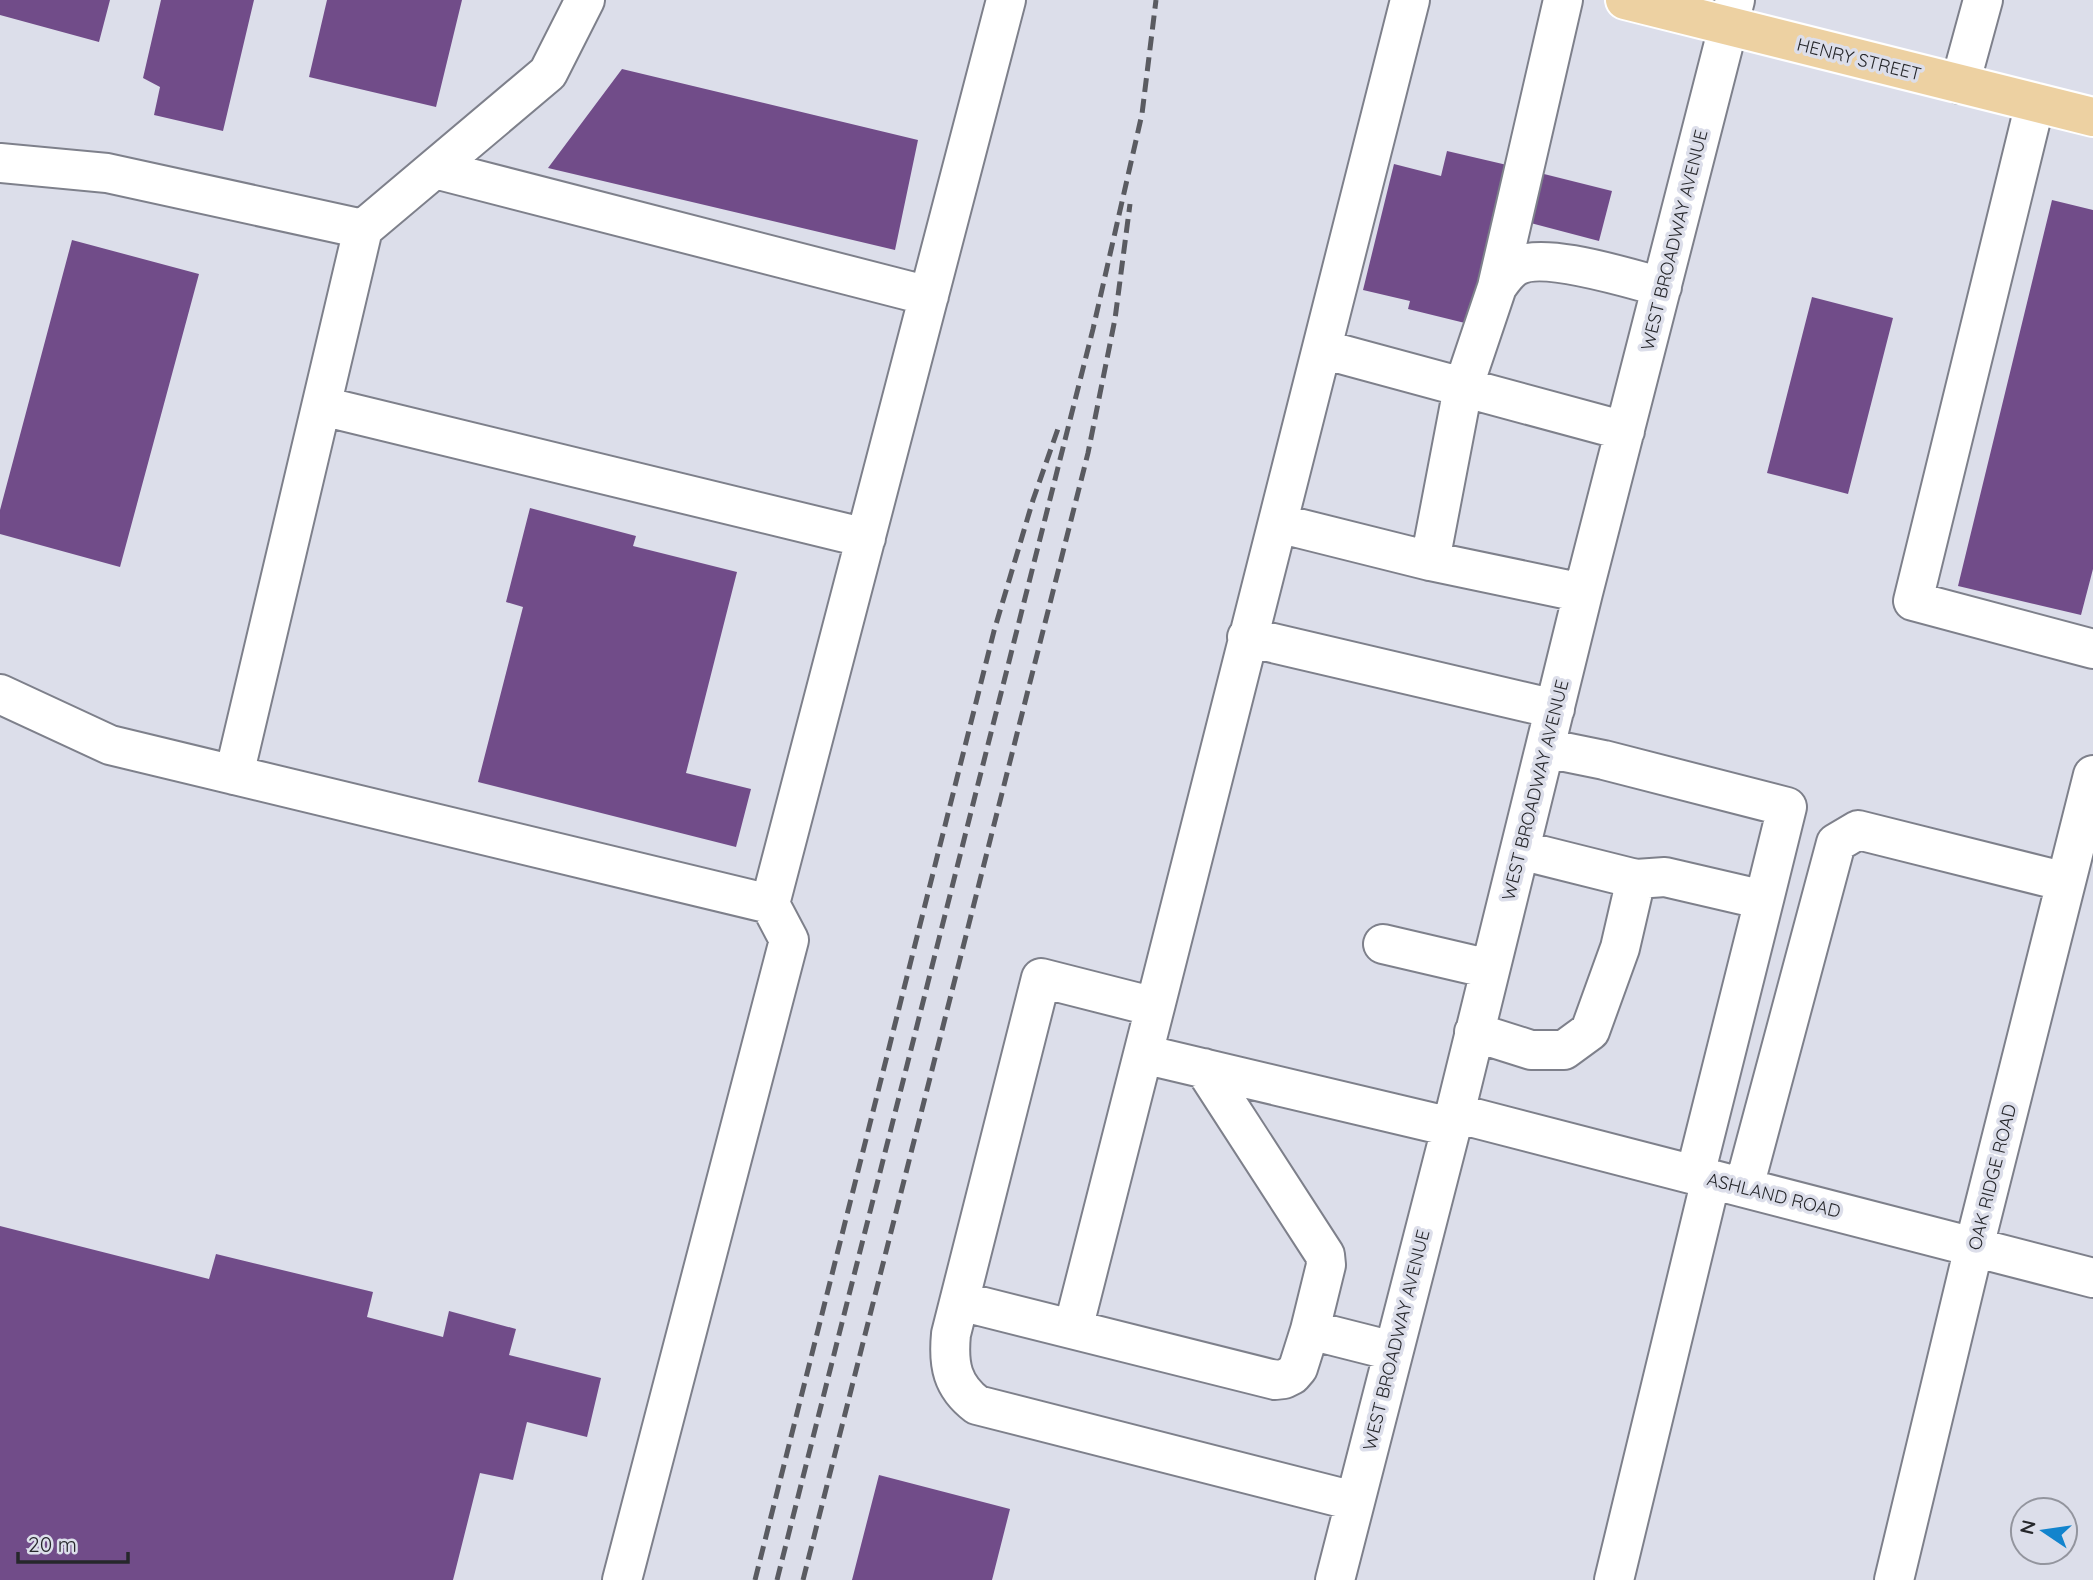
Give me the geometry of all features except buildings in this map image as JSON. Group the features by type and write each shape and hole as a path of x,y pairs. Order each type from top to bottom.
{"main road":[{"name":"HENRY STREET","path":"1625,0 1732,14 1960,84 2093,117"}],"street":[{"path":"234,775 363,229 548,73 585,0"},
{"path":"622,1580 789,940 770,904 1006,0"},
{"path":"1073,1329 1410,0"},
{"path":"1430,561 1463,388 1497,287 1563,0"},
{"path":"1960,84 1983,0"},
{"name":"WEST BROADWAY AVENUE","path":"1335,1580 1453,1120 1583,593 1732,14"},
{"path":"2035,103 1913,601 2093,649"},
{"path":"0,163 107,173 363,229"},
{"path":"435,169 929,296"},
{"path":"1497,287 1515,266 1544,261 1563,263 1662,287"},
{"path":"1322,349 1625,431"},
{"path":"322,406 866,538"},
{"path":"1278,523 1430,561 1583,593"},
{"path":"1247,637 1555,709"},
{"path":"0,694 110,745 770,904"},
{"path":"1545,748 1604,760 1787,807 1764,900 1717,1180 1614,1580"},
{"name":"OAK RIDGE ROAD","path":"1894,1580 1974,1247 2093,775"},
{"path":"1717,1180 1836,843 1858,830 2066,882"},
{"path":"1520,850 1636,879 1665,877 1764,900"},
{"path":"1475,1032 1531,1050 1564,1050 1590,1031 1620,948 1636,879"},
{"path":"1383,944 1490,970"},
{"path":"1155,1007 1041,978 951,1334 949,1351 957,1382 965,1396 977,1405 1354,1501"},
{"name":"ASHLAND ROAD","path":"1143,1054 1717,1180 2093,1278"},
{"path":"960,1301 1275,1380 1292,1375 1298,1368 1310,1331 1326,1265 1325,1255 1204,1069"},
{"path":"1310,1331 1393,1352"}],"railway":[{"path":"777,1580 1093,329 1142,114 1156,0"},
{"path":"803,1580 1088,453 1115,319 1130,204"},
{"path":"755,1580 994,631 1033,500 1060,423"}]}
